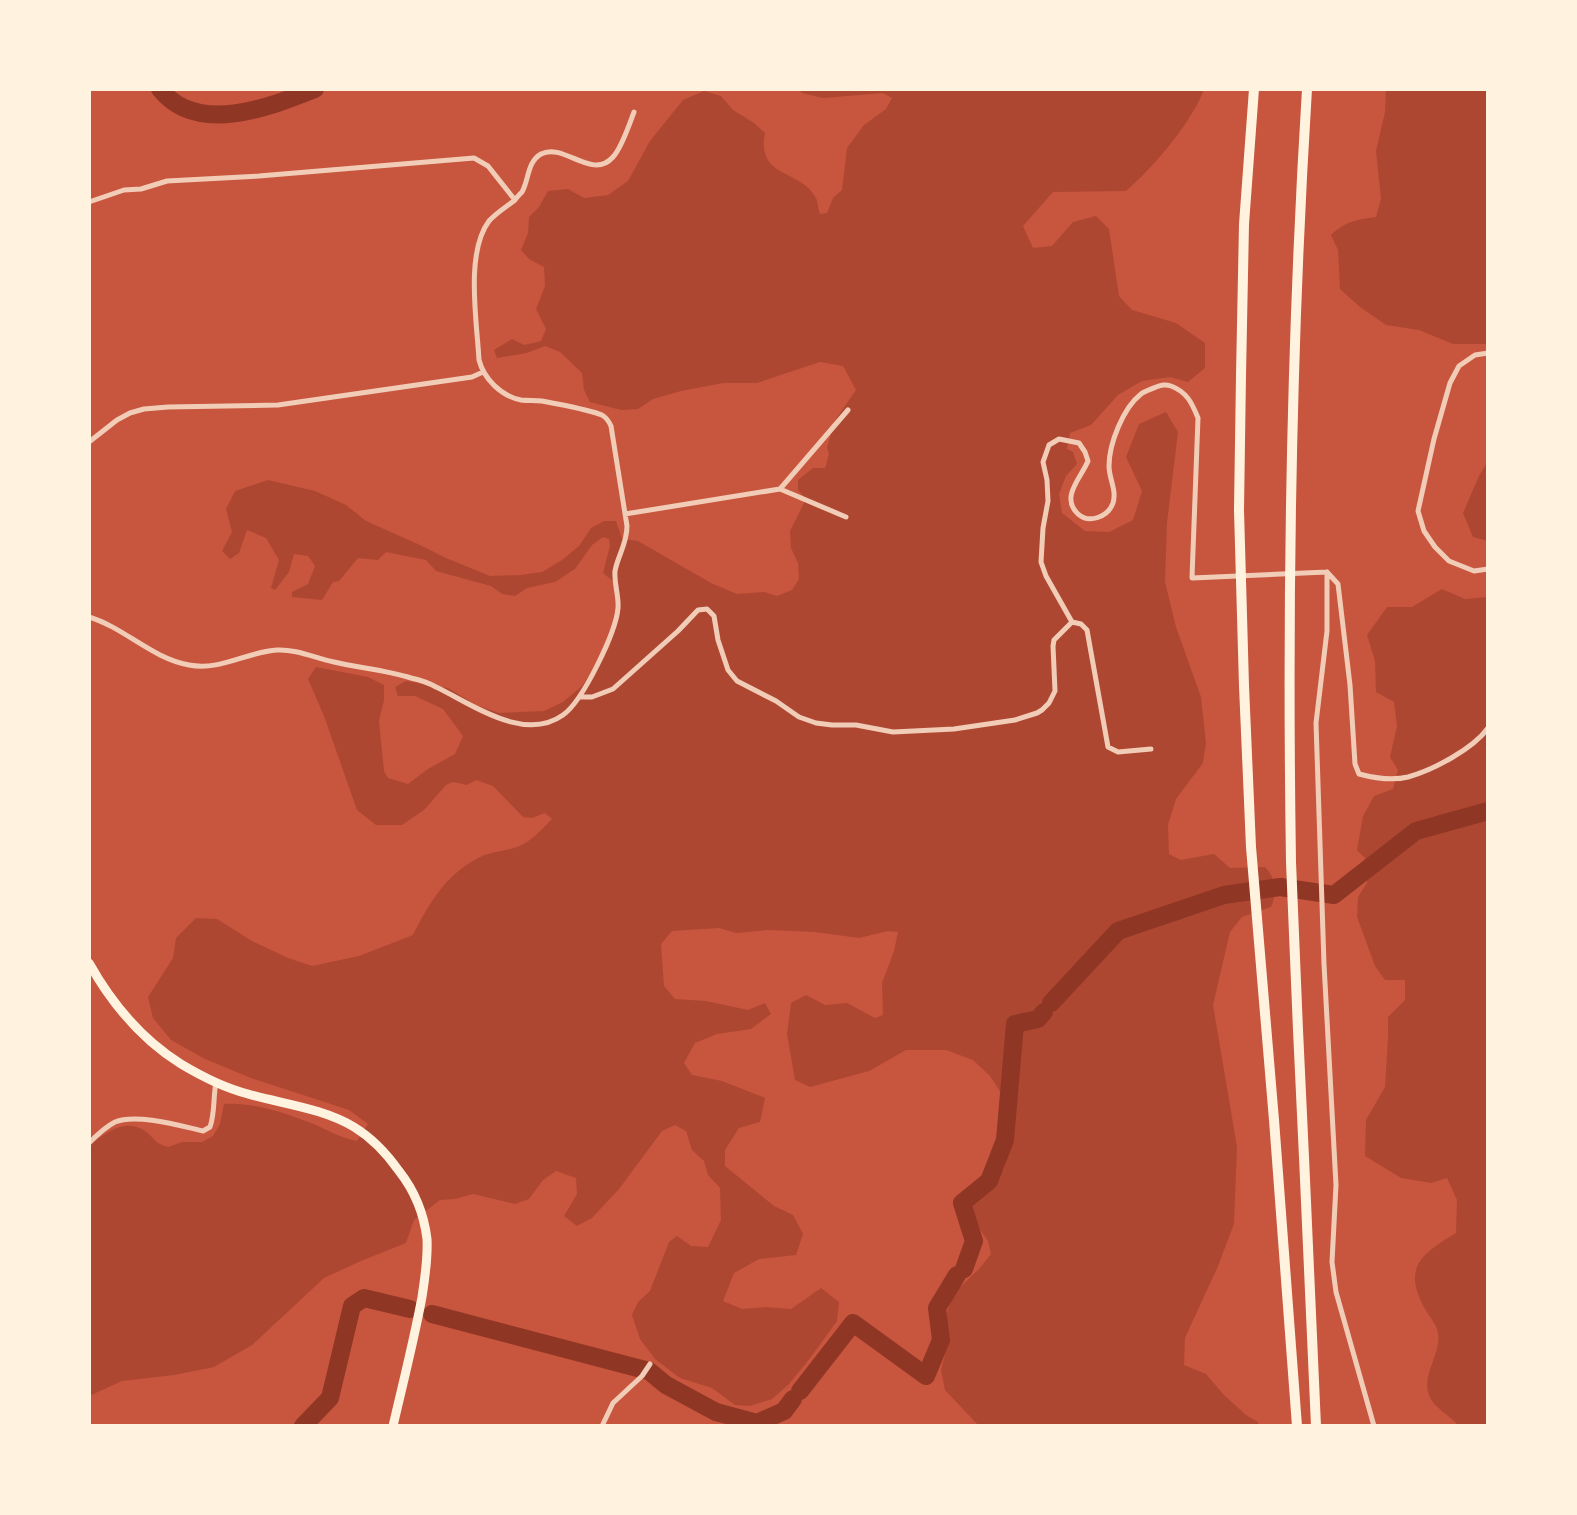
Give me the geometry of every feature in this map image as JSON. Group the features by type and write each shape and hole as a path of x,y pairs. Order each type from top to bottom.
{"highway":[{"path":"1254,89 1244,224 1239,510 1244,686 1251,847 1297,1426"},
{"path":"1307,89 1298,230 1290,519 1292,863 1316,1426"}],"main road":[{"path":"89,963 116,1005 137,1029 181,1064 247,1094 323,1114 354,1127 388,1156 409,1184 421,1210 427,1239 426,1271 393,1426"}],"street":[{"path":"89,617 114,627 161,655 189,665 231,663 276,650 290,651 435,685 479,710 510,721 536,726 563,715 580,697 617,619 616,566 627,537 627,526 611,426 607,417 601,414 567,405 511,397 501,391 483,372 479,360 474,265 486,226 491,218 521,193 530,168 543,152 555,151 588,164 606,163 618,150 635,113"},
{"path":"89,202 124,190 141,189 167,181 474,158 488,166 514,200"},
{"path":"1488,353 1475,355 1459,366 1450,383 1418,511 1423,531 1449,561 1474,571 1488,569"},
{"path":"89,442 117,420 144,409 278,405 472,377 483,372"},
{"path":"1151,749 1118,752 1108,747 1087,630 1081,624 1072,622 1041,562 1048,501 1043,462 1049,445 1059,439 1079,443 1088,461 1073,487 1070,497 1072,506 1080,516 1092,519 1102,516 1112,505 1114,491 1109,468 1111,449 1118,427 1142,393 1166,384 1180,390 1192,403 1198,418 1192,578 1327,572 1338,584 1350,685 1355,764 1359,774 1374,778 1406,777 1437,765 1476,742 1488,728"},
{"path":"780,489 848,410"},
{"path":"625,514 780,489 846,517"},
{"path":"1327,572 1327,631 1316,723 1322,918 1336,1185 1332,1262 1336,1292 1374,1426"},
{"path":"580,697 592,697 613,690 698,610 707,609 714,616 727,670 737,681 776,701 799,717 824,724 856,725 893,732 991,724 1037,713 1049,703 1055,691 1054,640 1072,622"},
{"path":"89,1143 104,1129 129,1118 203,1130 210,1127 216,1082"},
{"path":"602,1426 613,1403 642,1376 650,1364"}],"shaded area":[{"path":"798,89 1204,89 1199,102 1171,144 1126,191 1053,192 1023,226 1033,248 1052,246 1073,222 1096,216 1109,229 1119,296 1132,310 1176,323 1205,343 1205,368 1188,382 1170,377 1142,381 1118,395 1091,425 1070,433 1067,449 1073,452 1077,464 1066,476 1059,494 1062,513 1085,531 1109,532 1133,520 1142,491 1126,457 1139,424 1166,412 1178,432 1167,523 1165,582 1176,627 1201,697 1206,743 1203,763 1176,799 1168,825 1169,854 1181,860 1214,854 1230,868 1265,867 1275,891 1271,907 1242,917 1230,932 1213,1005 1237,1147 1234,1224 1185,1338 1184,1365 1206,1374 1224,1395 1258,1422 1258,1426 979,1426 945,1390 941,1370 948,1342 945,1319 953,1294 991,1254 988,1241 978,1227 971,1208 1004,1169 1014,1113 990,1076 973,1060 946,1050 906,1050 869,1071 810,1087 795,1080 787,1034 791,1003 806,995 825,1005 847,1003 875,1018 883,1015 882,983 898,932 888,931 859,938 815,932 768,930 736,933 719,928 672,931 661,944 664,986 675,999 706,1001 748,1010 765,1003 771,1014 751,1029 717,1034 695,1043 684,1063 692,1075 722,1081 765,1098 760,1122 739,1128 725,1150 725,1166 774,1206 793,1215 803,1234 796,1255 759,1259 734,1273 723,1301 742,1309 791,1309 821,1288 839,1302 837,1321 789,1384 772,1399 750,1406 735,1405 712,1388 680,1378 655,1359 640,1339 632,1315 638,1302 650,1291 669,1242 677,1236 691,1246 708,1247 721,1220 720,1188 708,1175 704,1161 692,1150 686,1131 675,1125 662,1131 619,1189 592,1218 577,1226 564,1216 577,1194 576,1178 556,1171 543,1180 529,1199 515,1204 473,1194 440,1200 414,1220 406,1243 324,1278 252,1345 214,1367 122,1381 89,1396 89,1146 103,1135 126,1126 142,1129 168,1147 182,1142 202,1142 213,1136 220,1124 224,1104 269,1109 357,1141 368,1124 349,1110 251,1078 205,1059 171,1040 153,1018 148,997 173,958 176,938 196,918 217,919 252,941 312,966 359,956 413,935 440,890 458,871 480,857 522,845 552,819 545,813 532,818 523,817 493,786 476,780 467,785 453,782 446,785 424,810 402,825 376,825 357,810 308,679 316,667 368,677 384,685 379,721 384,771 388,778 408,784 455,754 463,736 443,709 415,696 398,696 395,687 406,681 448,688 476,705 499,713 544,711 563,702 582,686 609,648 620,616 619,586 603,573 610,546 609,539 603,537 592,545 575,569 555,582 527,588 515,596 502,594 491,586 436,571 426,560 386,552 378,560 358,558 339,581 333,582 322,600 292,597 292,592 308,584 315,566 308,556 294,554 289,572 275,590 271,588 279,560 266,538 247,530 239,553 230,559 222,551 232,532 226,509 235,491 268,480 315,491 346,505 366,521 490,576 542,572 579,546 591,528 604,521 616,521 622,539 638,541 711,583 737,594 764,592 777,596 792,590 799,579 798,563 791,548 790,531 806,499 798,490 798,480 813,468 825,468 829,454 827,447 836,419 856,390 843,366 820,362 757,383 723,383 681,391 653,399 638,409 621,410 590,402 584,390 582,373 560,352 545,346 527,353 497,358 494,350 512,339 524,345 541,341 546,329 536,309 545,286 544,267 529,259 521,250 528,233 529,217 539,207 548,191 568,189 584,198 608,195 628,181 650,141 683,100 704,91 721,96 733,110 765,133 764,148 773,166 801,182 816,198 820,214 827,213 833,198 842,190 847,148 864,125 886,109 892,98 883,93 823,98 802,93"},
{"path":"1386,89 1488,89 1488,344 1453,344 1419,330 1386,325 1340,289 1338,250 1331,235 1352,222 1376,217 1381,199 1376,151 1385,112"},
{"path":"1488,461 1488,541 1473,537 1463,513"},
{"path":"1442,589 1465,599 1488,597 1488,1426 1457,1426 1434,1404 1428,1392 1428,1375 1437,1350 1438,1333 1418,1295 1415,1272 1425,1255 1456,1233 1457,1200 1447,1178 1431,1183 1401,1178 1365,1156 1366,1120 1385,1087 1388,1017 1405,1000 1405,980 1385,980 1375,966 1357,917 1358,897 1367,883 1366,859 1357,850 1363,816 1374,796 1393,789 1398,770 1390,757 1397,726 1394,702 1376,692 1375,661 1367,635 1387,607 1412,607"}],"waterway":[{"path":"160,89 175,103 194,111 213,114 256,109 315,89"},
{"path":"1051,1003 1118,931 1224,895 1280,887 1334,895 1416,831 1488,811"},
{"path":"964,1269 974,1241 962,1203 989,1181 1005,1140 1015,1024 1038,1019 1044,1012"},
{"path":"800,1391 853,1323 926,1376 941,1340 937,1308 957,1275"},
{"path":"303,1426 330,1398 352,1306 364,1298 410,1309"},
{"path":"432,1314 649,1371 666,1385 716,1412 757,1423 784,1411 793,1399"}]}
